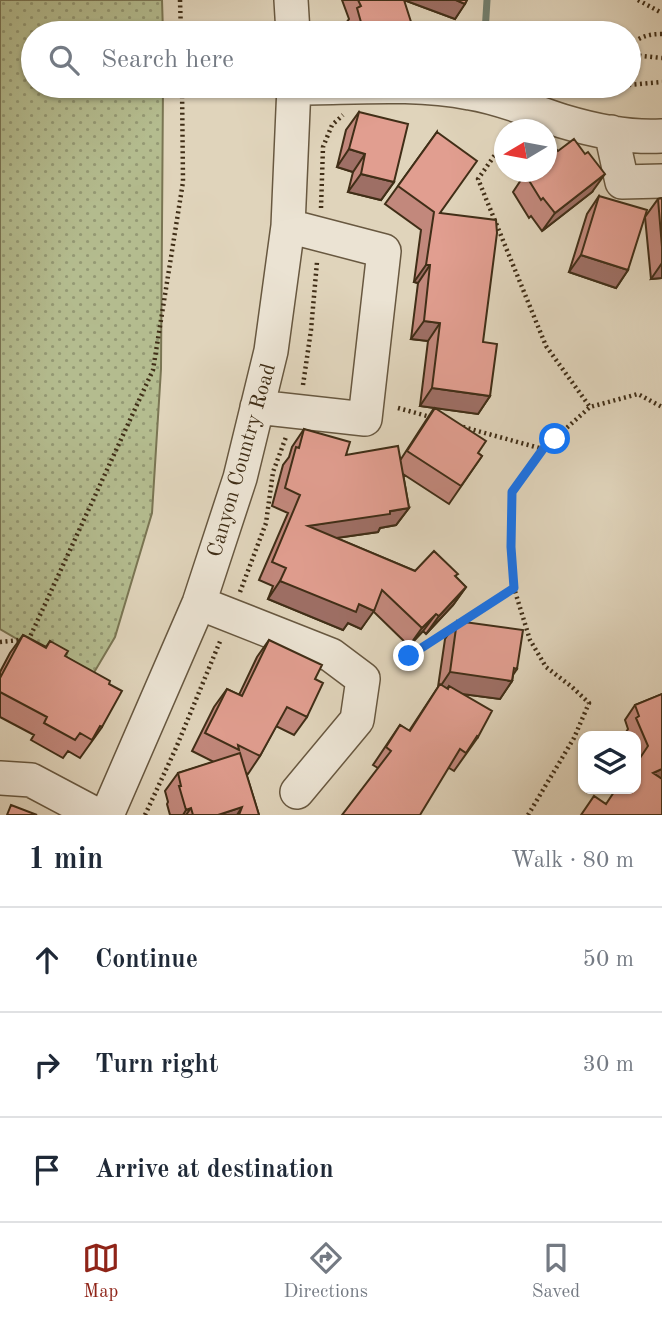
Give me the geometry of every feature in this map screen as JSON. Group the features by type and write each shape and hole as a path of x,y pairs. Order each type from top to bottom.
{"street":[{"path":"291,0 292,21"},
{"name":"Canyon Country Road","path":"107,815 199,603 240,478 271,351 288,226 294,98"},
{"path":"492,98 564,121 611,132 662,136"},
{"path":"611,132 622,182 662,181"},
{"path":"257,407 365,419 384,250 288,226"},
{"path":"199,603 331,655 363,679 357,720 298,792"},
{"path":"0,778 32,780 97,815"}],"path":[{"path":"180,0 181,21"},
{"path":"638,0 662,13"},
{"path":"641,38 662,34"},
{"path":"641,56 662,58"},
{"path":"641,84 662,82"},
{"path":"0,642 29,639 153,370 183,182 182,98"},
{"path":"494,157 478,179 546,346 590,407"},
{"path":"528,815 574,738 589,703 546,667 530,640 514,588 511,547 512,492 543,449 590,407 638,394 662,407"},
{"path":"398,408 442,421"},
{"path":"454,425 543,449"},
{"path":"409,656 514,588"}],"green space":[{"path":"0,0 162,0 163,21 21,21 21,98 163,98 161,369 152,513 115,637 89,681 0,629"}],"building":[{"path":"358,0 404,0 411,21 361,21 357,8 361,6"},
{"path":"359,112 408,124 394,182 361,174 365,154 349,149"},
{"path":"437,132 477,161 440,213 496,220 497,233 483,342 497,344 490,396 432,388 440,323 424,321 430,265 426,265 434,212 398,186"},
{"path":"574,139 605,174 555,213 543,198 541,200 530,182 557,182 558,151"},
{"path":"599,196 647,210 628,270 581,255"},
{"path":"662,198 662,247 658,199"},
{"path":"435,408 486,441 478,453 482,456 461,486 407,451"},
{"path":"304,429 350,442 346,455 398,446 409,508 390,511 390,514 308,526 415,571 434,551 458,574 455,576 466,587 439,616 436,614 422,628 382,590 374,611 359,604 356,612 280,581 286,568 272,562 300,495 285,488"},
{"path":"457,621 523,630 517,669 514,668 512,681 450,672"},
{"path":"23,635 46,648 50,641 68,651 65,656 110,681 109,684 122,691 92,740 80,733 75,740 44,723 47,717 0,692 0,678"},
{"path":"269,640 322,665 315,679 323,683 307,717 287,707 260,756 238,745 239,750 205,733 227,689 242,696"},
{"path":"440,684 448,689 449,686 492,711 466,753 460,749 420,815 342,815 391,751 386,747 400,725 410,731"},
{"path":"662,694 662,769 653,773 662,779 662,815 581,815 594,796 606,804 613,794 641,794 641,756 648,746 636,718 639,716 635,705"},
{"path":"240,753 259,815 239,815 242,807 218,815 193,815 191,808 186,810 178,773"},
{"path":"11,805 37,815 7,815"}],"waterway":[{"path":"486,21 487,0"}],"route":[{"path":"409,656 514,588 511,547 512,492 543,449 555,439"}]}
